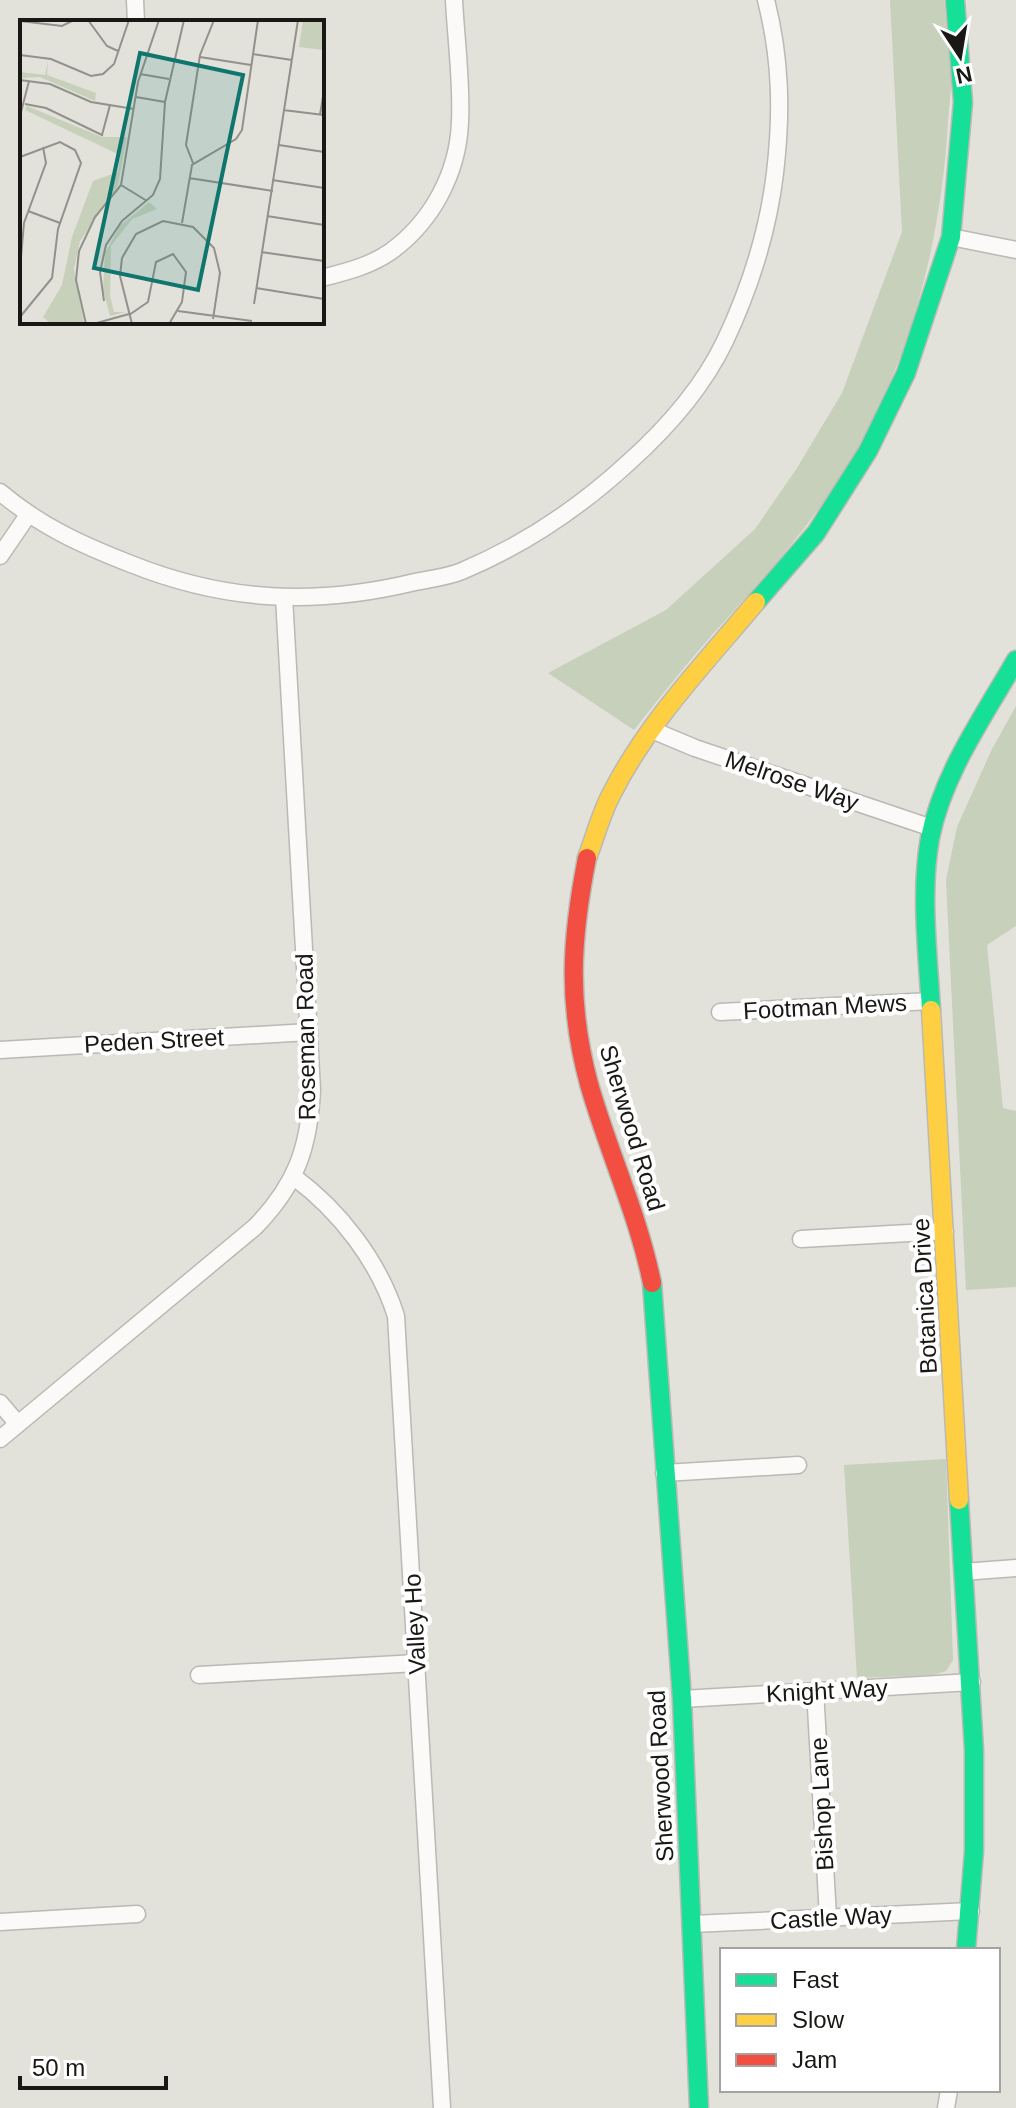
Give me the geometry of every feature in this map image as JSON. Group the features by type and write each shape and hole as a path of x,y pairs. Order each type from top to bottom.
{"street":[{"path":"135,0 136,20"},
{"path":"324,278 351,271 390,252 427,217 449,177 460,121 454,0"},
{"path":"0,492 28,515 84,546 172,581 223,593 284,597 382,590 459,572 535,536 600,489 654,440 689,397 724,343 750,281 771,207 778,148 780,75 766,0"},
{"name":"Sherwood Road","path":"699,2108 682,1699 650,1268 589,1083 577,1022 572,967 577,909 587,858 610,796 675,697 816,533 868,451 906,373 951,237 963,102 955,0"},
{"path":"951,237 1016,250"},
{"path":"0,556 28,515"},
{"name":"Roseman Road","path":"0,1439 255,1227 294,1177 306,1142 311,1114 309,1032 284,597"},
{"name":"Botanica Drive","path":"966,1948 971,1911 975,1771 972,1682 963,1572 927,889 932,828 959,761 1016,660"},
{"name":"Melrose Way","path":"652,730 695,748 932,828"},
{"name":"Footman Mews","path":"720,1012 931,1001"},
{"name":"Peden Street","path":"0,1050 309,1032"},
{"name":"Valley Ho","path":"294,1177 322,1199 365,1252 380,1276 396,1316 442,2108"},
{"path":"801,1239 945,1231"},
{"path":"0,1403 17,1423"},
{"path":"664,1473 798,1465"},
{"path":"963,1572 1016,1568"},
{"path":"199,1675 417,1663"},
{"name":"Knight Way","path":"682,1699 972,1682"},
{"name":"Bishop Lane","path":"815,1690 828,1917"},
{"name":"Castle Way","path":"692,1924 971,1911"},
{"path":"0,1922 137,1914"}],"green space":[{"path":"890,0 944,0 951,90 945,163 932,246 896,369 860,445 828,496 791,545 691,659 634,730 548,673 666,610 755,529 797,468 842,393 902,232"},
{"path":"1016,706 1016,926 987,945 1003,1108 1016,1111 1016,1287 966,1290 946,880 957,827 991,751"},
{"path":"946,1459 953,1660 946,1671 933,1675 857,1678 844,1465"}],"traffic: fast":[{"path":"756,602 816,533 868,451 906,373 951,237 963,102 955,0"},
{"path":"931,1010 925,902 930,838 954,768 1016,660"},
{"path":"652,1283 682,1699 699,2108"},
{"path":"959,1500 974,1750 974,1851 966,1948"}],"traffic: slow":[{"path":"587,858 607,802 642,743 678,694 756,602"},
{"path":"931,1010 959,1500"}],"traffic: jam":[{"path":"587,858 575,944 577,1026 589,1084 639,1232 652,1283"}]}
